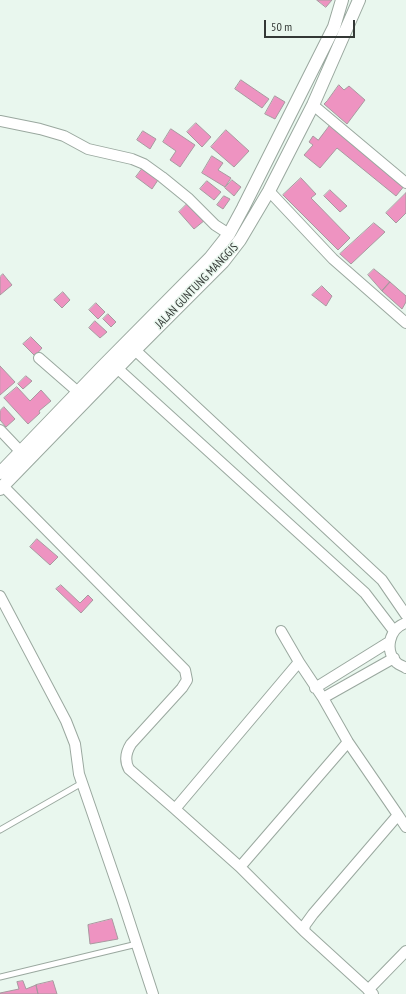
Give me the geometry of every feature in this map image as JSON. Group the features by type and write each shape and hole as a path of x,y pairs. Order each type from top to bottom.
{"street":[{"name":"JALAN GUNTUNG MANGGIS","path":"0,473 210,258 229,234 334,27 342,0"},
{"name":"JALAN GUNTUNG MANGGIS","path":"2,487 223,262 240,240 269,191 313,105 359,0"},
{"path":"313,105 406,183"},
{"path":"0,121 58,134 88,149 132,159 144,164 189,199 215,225 229,234"},
{"path":"269,191 333,259 406,323"},
{"path":"135,350 382,580 406,615"},
{"path":"39,358 78,392"},
{"path":"118,368 365,592 394,631"},
{"path":"0,430 20,451"},
{"path":"2,487 185,670 187,680 182,688 131,744 127,751 126,764 129,769 240,867 304,931 371,992 406,951"},
{"path":"0,596 66,721 75,744 79,774 153,994"},
{"path":"406,623 394,631 389,642 390,653 397,663 406,668"},
{"path":"281,630 348,742 406,827"},
{"path":"315,688 389,642"},
{"path":"323,698 394,658"},
{"path":"174,809 300,662"},
{"path":"240,867 348,742"},
{"path":"304,931 305,926 313,914 398,815"}],"lane":[{"path":"0,830 82,783"},
{"path":"0,977 137,944"}],"building":[{"path":"317,0 332,0 326,7"},
{"path":"241,80 269,99 262,108 235,89"},
{"path":"339,85 344,90 349,86 365,100 347,124 324,104"},
{"path":"275,96 285,102 275,119 265,114"},
{"path":"196,123 211,137 202,147 187,132"},
{"path":"331,124 405,185 396,196 337,148 320,168 304,155 313,145 309,142 313,136 318,140"},
{"path":"171,129 195,145 180,167 170,160 176,151 163,142"},
{"path":"226,130 249,151 234,167 211,147"},
{"path":"143,131 156,139 150,149 137,140"},
{"path":"212,156 223,163 218,170 231,178 225,187 202,173"},
{"path":"142,169 158,180 152,189 136,177"},
{"path":"301,178 316,194 311,198 350,238 338,250 283,195"},
{"path":"232,180 241,187 234,196 225,188"},
{"path":"207,181 221,192 214,200 200,189"},
{"path":"330,190 347,206 340,212 324,196"},
{"path":"406,193 406,213 396,223 386,213"},
{"path":"224,196 230,199 223,209 217,205"},
{"path":"189,202 205,220 194,229 179,212"},
{"path":"374,223 385,232 351,264 340,254"},
{"path":"374,269 390,282 382,291 368,275"},
{"path":"3,274 12,285 0,295 0,277"},
{"path":"390,282 406,296 406,302 402,309 382,291"},
{"path":"322,286 332,296 326,306 312,295"},
{"path":"63,292 70,300 62,308 54,300"},
{"path":"96,303 105,312 98,319 89,310"},
{"path":"108,314 116,322 111,327 103,319"},
{"path":"95,321 107,332 100,338 89,328"},
{"path":"31,337 42,348 35,356 23,344"},
{"path":"0,366 15,382 0,395"},
{"path":"26,376 32,381 23,389 18,384"},
{"path":"17,387 30,401 41,390 51,401 39,411 40,413 28,424 4,398"},
{"path":"4,407 15,419 6,427 0,420 0,411"},
{"path":"37,539 58,557 50,565 30,547"},
{"path":"61,585 80,603 88,595 93,600 81,613 56,589"},
{"path":"112,919 118,939 90,944 88,925"},
{"path":"23,981 26,989 36,985 38,994 0,994 19,989 17,982"},
{"path":"53,981 57,994 38,994 36,985"}]}
